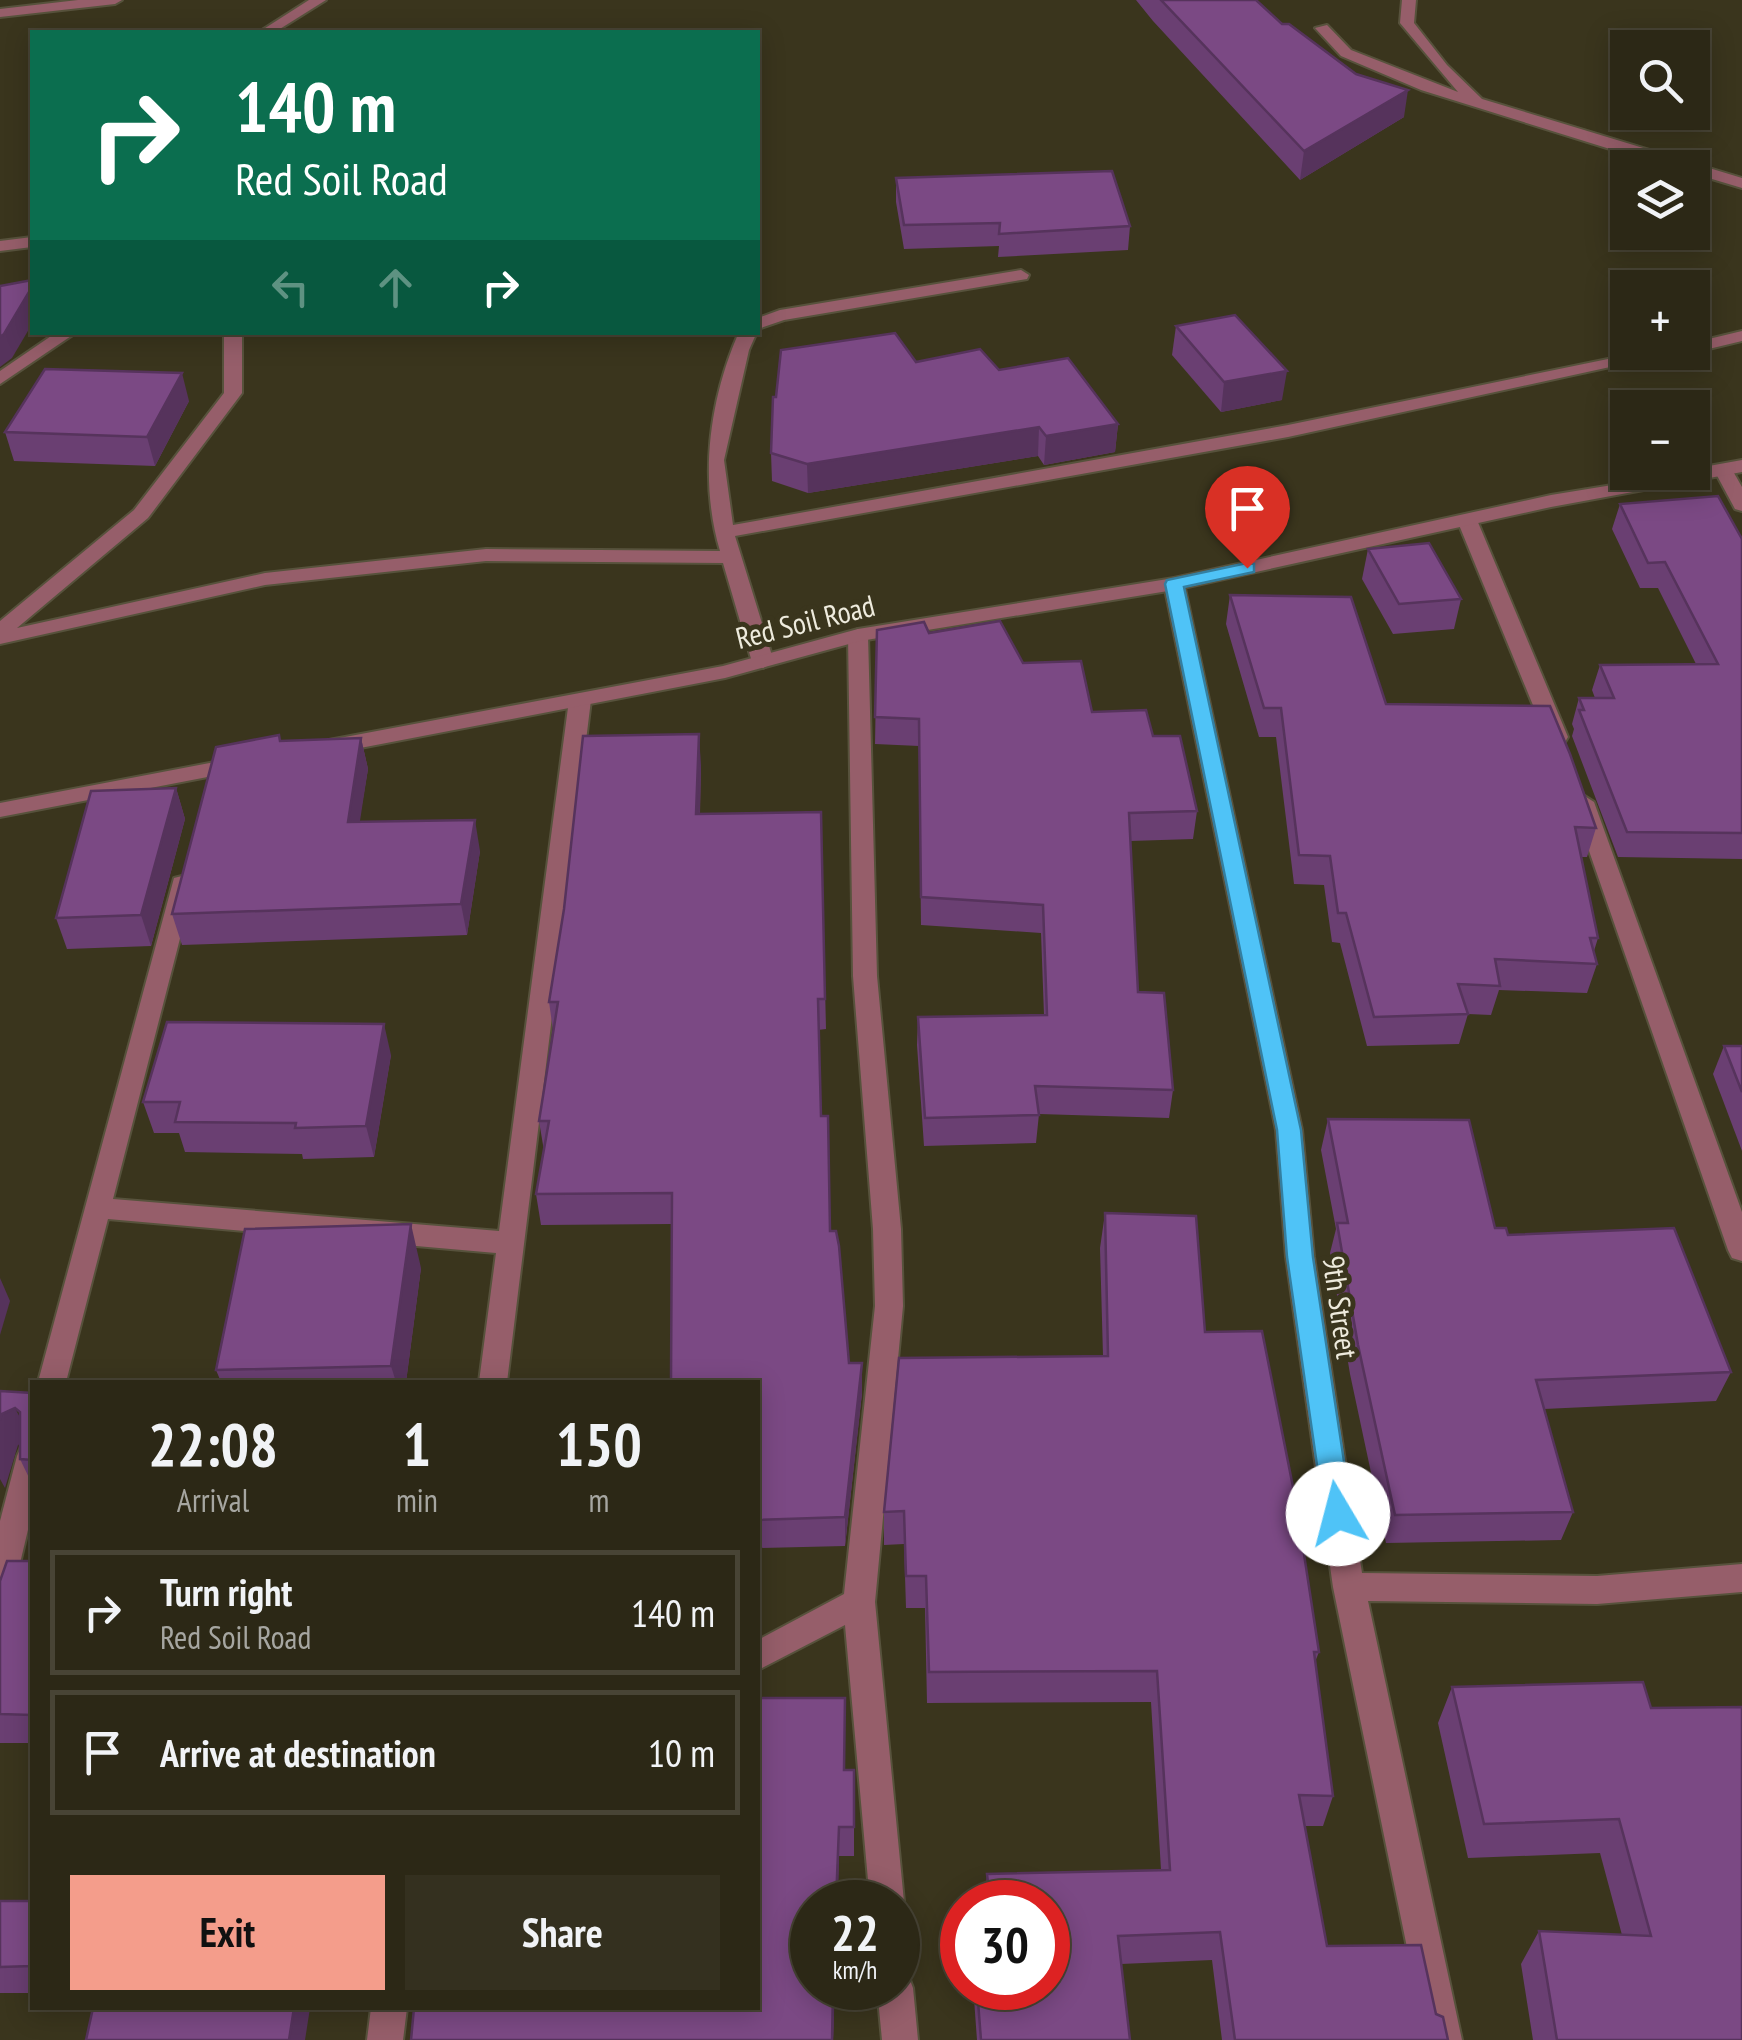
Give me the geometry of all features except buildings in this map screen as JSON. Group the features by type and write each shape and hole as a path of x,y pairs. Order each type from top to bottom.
{"street":[{"path":"0,13 116,0"},
{"path":"269,30 320,0"},
{"path":"1409,0 1407,23 1442,68 1480,107"},
{"path":"1322,28 1346,53 1480,107 1629,150"},
{"path":"1710,174 1742,183"},
{"path":"0,246 30,242"},
{"path":"760,323 780,315 1021,275"},
{"path":"0,379 65,335"},
{"path":"0,635 141,514 233,394 233,335"},
{"path":"747,335 715,460 724,532 762,662"},
{"path":"1710,344 1742,336"},
{"path":"724,532 1288,432 1610,365"},
{"path":"1732,468 1742,505"},
{"name":"Red Soil Road","path":"309,751 725,672 858,635 1174,584 1467,520 1732,468"},
{"path":"1467,520 1572,774 1742,1250"},
{"path":"0,635 265,579 486,555 730,557"},
{"name":"9th Street","path":"1174,584 1289,1130 1300,1257 1349,1587 1444,2040"},
{"path":"858,635 866,976 889,1306 859,1602 885,1880"},
{"path":"493,1380 580,700"},
{"path":"0,810 209,779 270,758"},
{"path":"53,1380 187,865"},
{"path":"98,1208 508,1243"},
{"path":"0,1580 30,1464"},
{"path":"1349,1587 1597,1590 1742,1578"},
{"path":"760,1655 859,1602"},
{"path":"385,2040 389,2010"},
{"path":"897,2010 900,2040"}],"route":[{"path":"1247,568 1174,584 1289,1130 1300,1257 1338,1514"}]}
